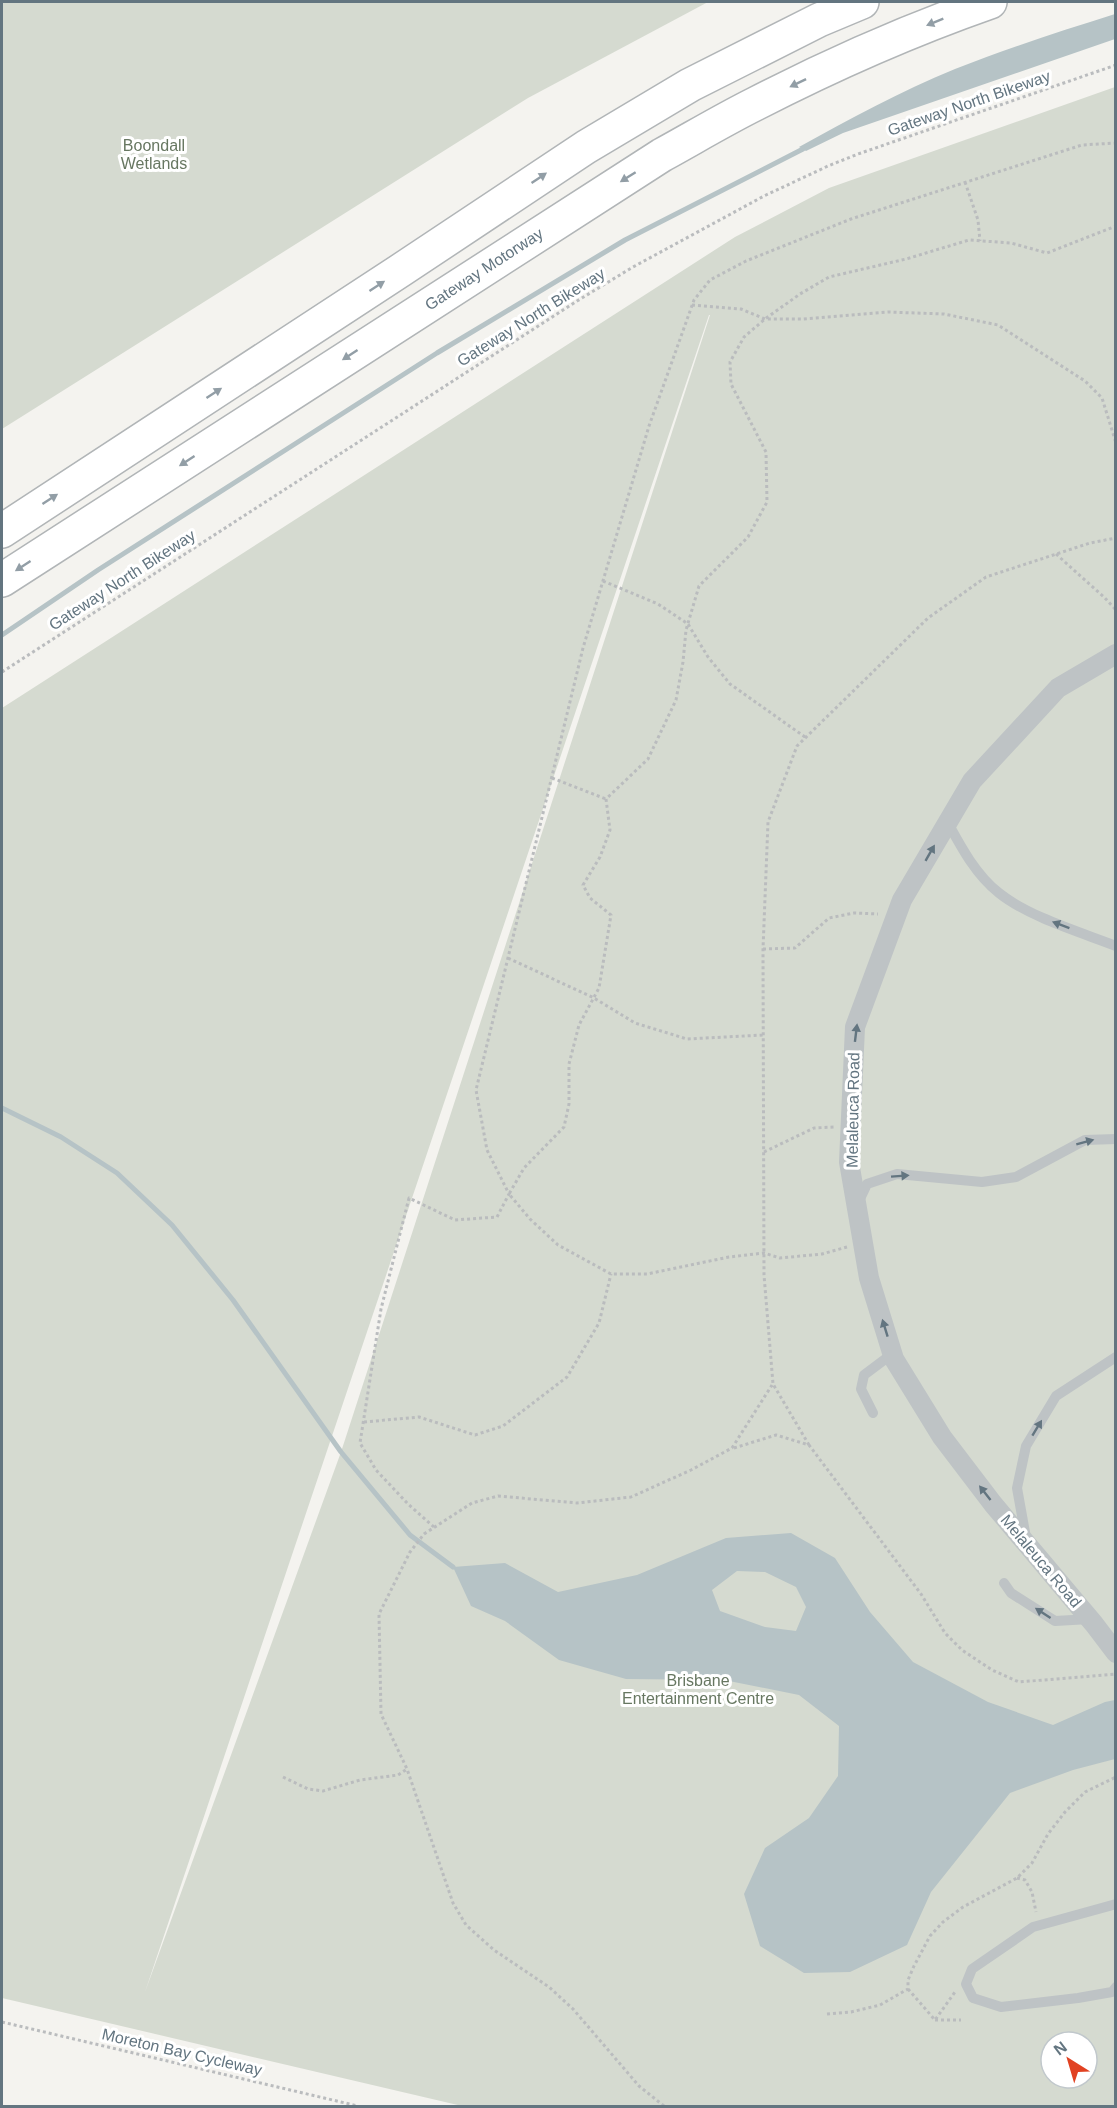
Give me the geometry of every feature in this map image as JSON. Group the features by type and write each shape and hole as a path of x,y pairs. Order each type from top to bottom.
{"highway":[{"path":"2,531 586,147 690,85 819,20 862,2"},
{"name":"Gateway Motorway","path":"2,580 662,155 753,105 851,58 941,19 990,2"}],"street":[{"name":"Melaleuca Road","path":"1116,654 1058,688 972,781 902,900 855,1027 849,1162 869,1278 892,1354 942,1437 1116,1653"}],"lane":[{"path":"948,822 968,858 998,892 1041,917 1116,946"},
{"path":"856,1206 867,1184 897,1173 982,1182 1016,1177 1085,1140 1116,1139"},
{"path":"873,1413 861,1389 864,1375 892,1354"},
{"path":"1027,1545 1017,1488 1026,1446 1056,1396 1116,1358"},
{"path":"1004,1583 1011,1593 1055,1622 1090,1619"},
{"path":"1116,1904 1038,1926 972,1969 966,1984 973,1998 1001,2007 1078,1998 1112,1992 1116,1987"}],"path":[{"name":"Gateway North Bikeway","path":"2,672 586,295 764,196 858,154 1116,65"},
{"path":"863,1242 822,1254 780,1258 764,1253 729,1257 647,1274 611,1274 558,1245 530,1219 510,1194 487,1150 476,1090 583,648 649,426 694,300 710,280 746,261 850,219 1082,145 1116,143"},
{"path":"965,182 978,219 980,241"},
{"path":"606,799 648,759 676,699 688,624 699,586 748,537 767,502 766,452 731,384 730,362 744,337 800,294 829,277 906,260 969,240 1011,243 1047,253 1116,225"},
{"path":"692,305 741,309 765,319 803,319 888,312 944,314 998,325 1085,381 1102,398 1116,443"},
{"path":"1116,538 1090,543 986,576 928,618 797,746 768,822 763,949 764,1275 773,1384 809,1445 921,1594 945,1633 962,1650 992,1671 1019,1682 1116,1674"},
{"path":"1055,554 1116,610"},
{"path":"603,581 658,604 688,624 708,657 730,684 805,737"},
{"path":"552,777 606,799"},
{"path":"434,1527 408,1504 376,1470 360,1443 381,1309 409,1198 455,1220 497,1217 524,1168 564,1127 569,1104 569,1064 579,1025 599,988 611,915 590,898 583,885 600,857 610,830 606,799"},
{"path":"763,949 795,948 829,918 854,912 879,914 895,920"},
{"path":"508,958 594,998 635,1023 687,1039 763,1035"},
{"path":"764,1152 814,1128 850,1126"},
{"path":"364,1422 419,1417 475,1435 503,1426 567,1377 600,1323 611,1274"},
{"path":"732,1448 773,1384"},
{"path":"664,2106 639,2086 573,2009 549,1987 494,1950 466,1925 453,1903 407,1768 381,1713 379,1614 410,1552 424,1534 472,1503 498,1496 577,1503 631,1497 692,1470 732,1448 776,1435 809,1445"},
{"path":"1116,1537 1116,1577"},
{"path":"283,1777 308,1789 323,1791 360,1780 398,1775 407,1768"},
{"path":"961,2020 935,2020 908,1989 908,1980 930,1936 963,1906 1017,1878 1032,1863 1048,1834 1065,1812 1085,1792 1116,1777"},
{"path":"1017,1878 1025,1880 1032,1892 1038,1926"},
{"path":"935,2020 954,1992 966,1984"},
{"path":"827,2014 851,2012 880,2005 908,1989"},
{"name":"Moreton Bay Cycleway","path":"2,2022 358,2106"}],"green space":[{"name":"Boondall Wetlands","path":"2,2 708,2 528,98 2,429"},
{"name":"Brisbane Entertainment Centre","path":"1115,87 1115,2106 462,2106 2,1998 2,708 735,237 829,188","holes":["710,315 341,1452 145,1992"]}],"shaded area":[{"path":"1115,14 1115,39 843,133 806,151 799,147 895,96 955,69"},
{"path":"791,1533 835,1558 870,1612 913,1662 988,1702 1053,1725 1105,1702 1115,1700 1115,1759 1073,1770 1010,1793 931,1892 907,1945 850,1972 804,1973 760,1946 744,1894 765,1848 809,1818 838,1776 839,1726 799,1695 724,1680 626,1679 559,1660 505,1621 471,1606 453,1567 505,1563 558,1592 637,1575 726,1538","holes":["737,1571 765,1572 796,1587 806,1607 796,1631 765,1627 720,1611 712,1590"]}],"waterway":[{"path":"2,635 98,570 437,353 625,240 803,149"},
{"path":"2,1108 61,1137 117,1173 172,1225 233,1300 341,1452 410,1535 453,1567"}]}
